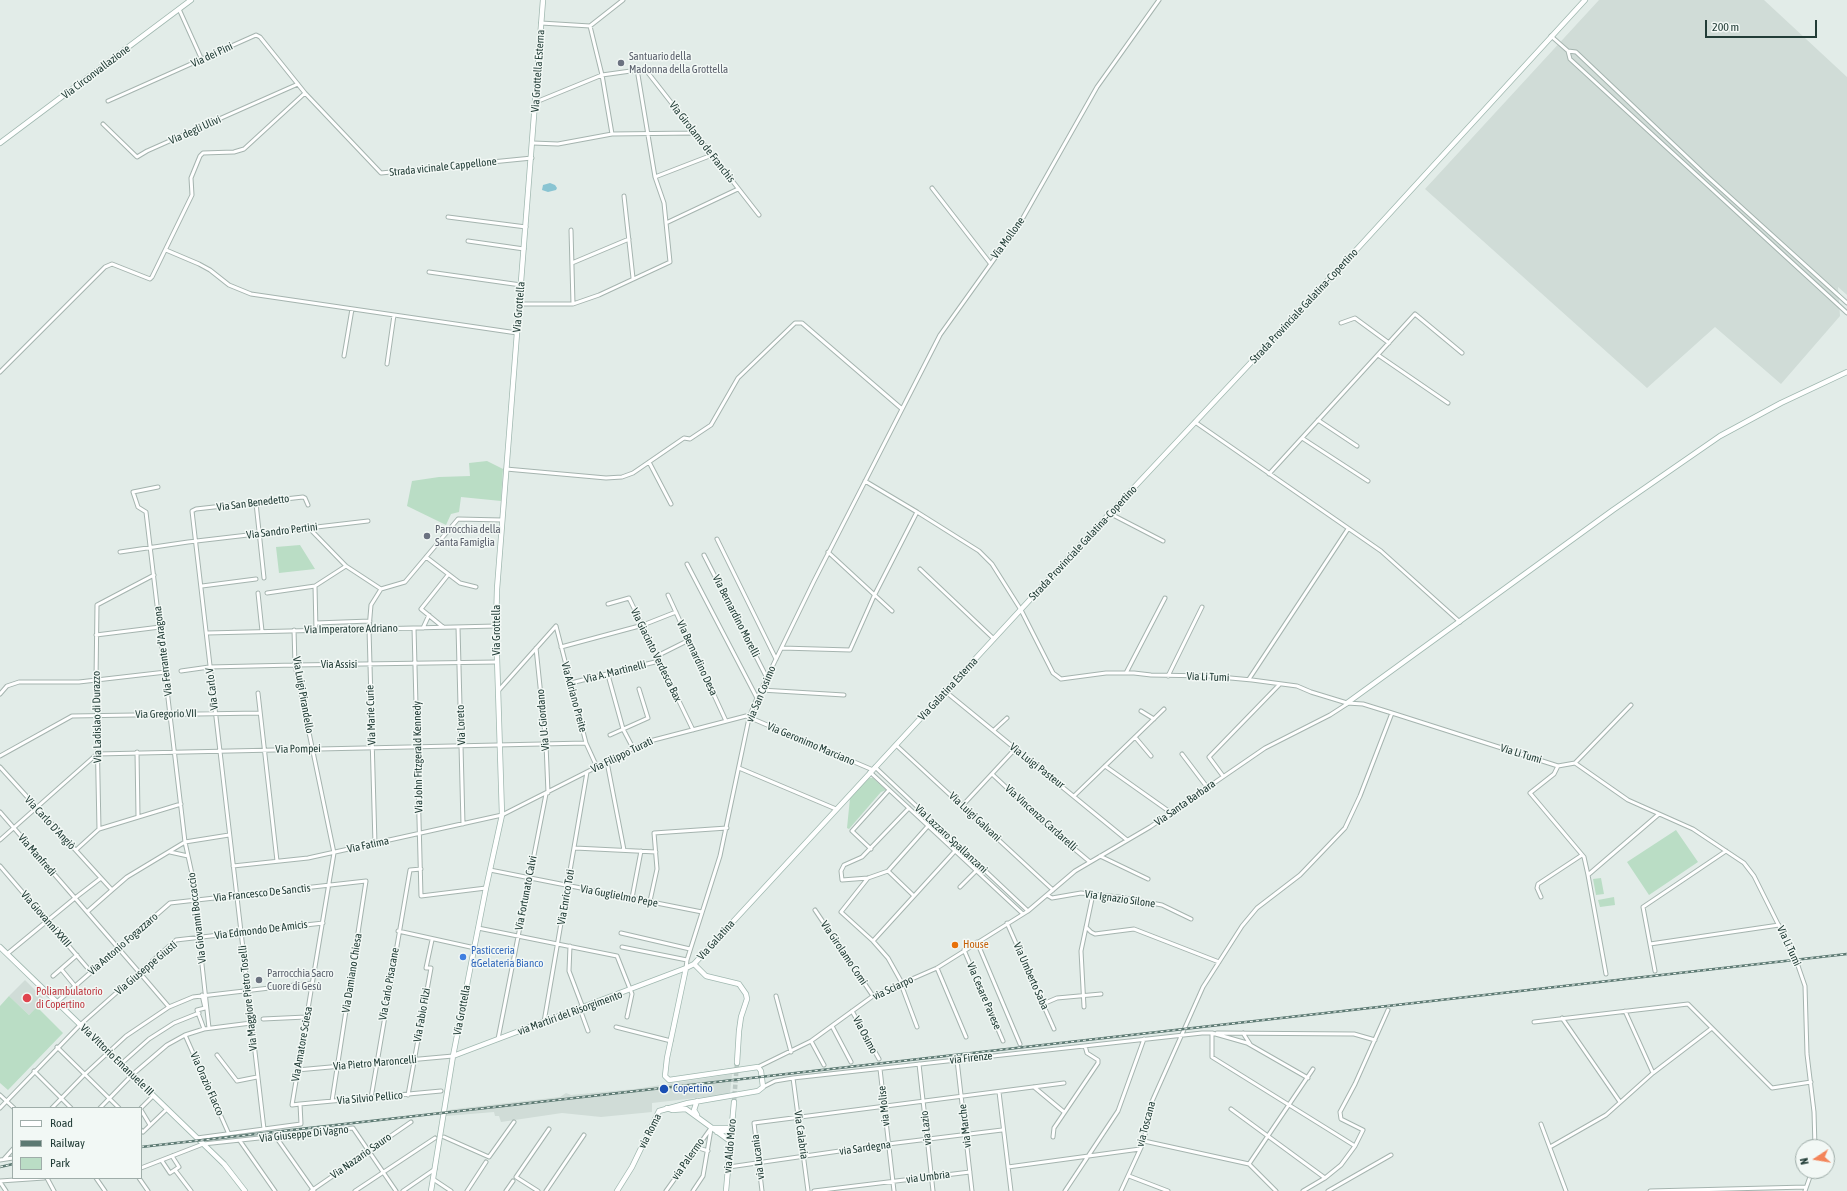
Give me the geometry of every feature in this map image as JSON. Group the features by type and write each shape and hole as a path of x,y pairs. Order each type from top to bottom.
{"street":[{"name":"Via Circonvallazione","path":"0,143 191,0"},
{"name":"Via Grottella Esterna","path":"533,143 543,0"},
{"path":"541,23 590,26 623,0"},
{"name":"Via Mollone","path":"865,481 940,335 1020,223 1097,87 1159,0"},
{"name":"Strada Provinciale Galatina-Copertino","path":"1021,610 1109,513 1358,248 1585,0"},
{"path":"179,9 202,60"},
{"path":"590,26 602,75 612,134"},
{"name":"Via dei Pini","path":"108,101 256,35 260,37 298,84"},
{"path":"1551,36 1568,51 1576,52 1708,177 1847,303"},
{"path":"1568,51 1570,59 1847,313"},
{"name":"Via Girolamo de Franchis","path":"637,70 645,69 759,215"},
{"path":"519,304 573,304 599,295 670,262 664,202 655,176 637,70 602,75 536,102"},
{"name":"Strada vicinale Cappellone","path":"298,84 381,173 532,158"},
{"name":"Via degli Ulivi","path":"103,124 137,157 146,151 298,84"},
{"path":"0,372 106,267 112,264 150,279 166,250 192,195 191,178 203,153 234,152 244,149 305,93"},
{"path":"533,143 558,144 612,134 694,133"},
{"name":"Via Grottella","path":"430,1190 435,1169 453,1056 502,815 496,626 502,520 533,143"},
{"path":"655,176 712,155"},
{"path":"932,188 990,263"},
{"path":"666,223 738,189"},
{"path":"624,196 634,278"},
{"path":"448,217 526,227"},
{"path":"571,230 573,304"},
{"path":"572,263 629,238"},
{"path":"468,241 524,249"},
{"path":"166,250 199,264 210,270 229,285 251,294 517,333"},
{"path":"429,272 521,285"},
{"path":"344,356 352,309"},
{"path":"1269,474 1415,314 1462,353"},
{"path":"387,364 394,315"},
{"path":"1341,322 1355,318 1389,343"},
{"path":"506,469 580,476 622,477 633,473 684,438 690,439 710,425 738,378 796,323 802,323 902,409"},
{"path":"1378,355 1448,403"},
{"path":"1348,703 1613,510 1720,436 1781,403 1847,372"},
{"path":"1318,420 1357,446"},
{"path":"1195,422 1381,551 1460,622"},
{"path":"1302,438 1368,481"},
{"path":"649,462 671,504"},
{"path":"865,481 979,551 992,564 1021,610"},
{"name":"via San Cosimo","path":"686,968 690,949 726,828 750,718 761,690 776,659 828,552 865,481"},
{"name":"Via Ferrante d'Aragona","path":"158,487 133,492 138,507 146,512 186,842"},
{"name":"Via San Benedetto","path":"192,511 196,509 303,497 308,505"},
{"path":"256,503 264,578"},
{"name":"Via Carlo V","path":"192,511 202,586 209,668 233,866"},
{"path":"782,648 850,650 874,596 917,512"},
{"path":"1109,513 1163,541"},
{"path":"310,528 346,566 381,589 405,582 458,519 502,520"},
{"name":"Via Sandro Pertini","path":"120,552 196,541 368,521"},
{"path":"1249,680 1348,529"},
{"path":"717,539 776,659"},
{"path":"828,552 892,611"},
{"name":"Via Bernardino Morelli","path":"704,555 767,678"},
{"path":"426,557 460,583 476,587"},
{"path":"687,564 758,698"},
{"path":"267,593 315,586 346,566"},
{"path":"920,569 994,639"},
{"name":"Via Ladislao di Durazzo","path":"99,829 96,680 97,605 154,575"},
{"path":"443,627 422,609 448,575"},
{"path":"202,586 256,579"},
{"path":"315,586 316,630"},
{"name":"Via Marie Curie","path":"374,844 373,748 369,665 369,629 371,605 381,589"},
{"path":"258,593 262,632"},
{"name":"Via Bernardino Desa","path":"668,595 726,721"},
{"name":"Via Giacinto Verdesca Bax","path":"608,604 629,598 693,730"},
{"path":"1126,673 1165,598"},
{"path":"1168,676 1202,607"},
{"name":"Via Galatina Esterna","path":"873,770 1021,610"},
{"name":"Via Li Tumi","path":"1021,610 1052,673 1061,679 1106,673 1126,673 1249,680 1297,686 1311,692 1348,703 1363,704 1558,766 1575,763 1628,800 1693,829 1744,863 1754,876 1796,960 1805,986 1807,1054 1814,1112 1815,1139"},
{"path":"561,647 643,625 676,612"},
{"path":"423,628 428,615"},
{"path":"316,623 370,621"},
{"name":"Via Imperatore Adriano","path":"207,633 496,626"},
{"name":"Via Adriano Preite","path":"536,648 556,626 586,743 597,767"},
{"path":"96,635 160,627"},
{"name":"Via Loreto","path":"458,627 463,824"},
{"name":"Via John Fitzgerald Kennedy","path":"414,628 421,896 486,888"},
{"name":"Via Luigi Pirandello","path":"294,630 295,665 334,853"},
{"path":"657,656 689,640"},
{"path":"498,691 536,648"},
{"name":"Via U. Giordano","path":"536,648 546,744 547,793"},
{"name":"Via A. Martinelli","path":"571,683 608,675 659,661"},
{"name":"Via Assisi","path":"181,671 209,668 295,665 497,662"},
{"path":"0,694 7,686 19,682 79,682 166,672"},
{"path":"608,675 623,729 633,748"},
{"path":"1223,776 1209,757 1279,684"},
{"path":"610,735 648,718 639,689"},
{"path":"761,690 844,695"},
{"name":"Via Luigi Pasteur","path":"946,692 1127,840"},
{"path":"258,693 277,861"},
{"name":"Via Santa Barbara","path":"1028,911 1075,871 1127,840 1265,748 1330,716 1348,703"},
{"path":"1575,763 1631,705"},
{"path":"1074,796 1164,709"},
{"path":"1141,711 1154,719"},
{"name":"Via Gregorio VII","path":"0,756 72,716 260,713"},
{"name":"via Toscana","path":"1121,1191 1144,1141 1150,1106 1203,987 1242,926 1257,908 1300,875 1345,828 1360,796 1392,713"},
{"name":"Via Filippo Turati","path":"502,815 633,748 656,739 746,716 750,718"},
{"name":"Via Geronimo Marciano","path":"750,718 873,770"},
{"path":"994,730 1007,718"},
{"path":"1135,737 1151,756"},
{"name":"Via Pompei","path":"97,754 586,743"},
{"name":"Via Luigi Galvani","path":"896,745 963,805 1053,890"},
{"path":"963,805 1015,749"},
{"path":"137,752 138,816"},
{"path":"0,840 97,754"},
{"path":"1182,754 1207,787"},
{"path":"607,762 624,850"},
{"path":"1105,766 1170,812"},
{"path":"1558,766 1554,774 1530,793 1582,855 1588,875 1606,974"},
{"name":"Via Carlo D'Angiò","path":"0,767 112,890"},
{"path":"739,768 836,809"},
{"name":"Via Lazzaro Spallanzani","path":"873,770 889,790 1022,914"},
{"name":"Via Lazzaro Spallanzani","path":"873,770 1028,911"},
{"name":"Via Galatina","path":"758,1066 669,1080 665,1076 670,1041 686,968 694,964 873,770"},
{"name":"Via Enrico Toti","path":"544,1022 587,772"},
{"name":"Via Vincenzo Cardarelli","path":"992,774 1053,831 1090,862"},
{"path":"871,848 852,831 889,790"},
{"name":"Via Fortunato Calvi","path":"498,1039 547,793"},
{"path":"76,850 99,829 181,804"},
{"path":"909,808 862,858 844,865 841,871 842,880 868,878 888,871 928,826"},
{"name":"Via Manfredi","path":"0,812 169,1007"},
{"path":"1588,875 1659,814"},
{"name":"Via Fatima","path":"233,866 308,858 502,815"},
{"path":"650,901 657,869 654,833 726,828"},
{"path":"87,912 128,877 186,842 229,835"},
{"name":"Via Giovanni Boccaccio","path":"186,842 200,937 204,995 209,1028"},
{"path":"575,848 656,852"},
{"path":"632,898 641,851"},
{"path":"873,941 955,851"},
{"path":"1655,971 1643,907 1726,851"},
{"path":"170,852 188,856"},
{"name":"Via Amatore Sciesa","path":"200,1141 228,1132 301,1124 300,1104 292,1105 330,885 334,853"},
{"path":"1541,897 1537,888 1538,884 1582,855"},
{"path":"1100,856 1148,879"},
{"name":"Via Giovanni XXIII","path":"0,866 92,972"},
{"name":"Via Maggiore Pietro Toselli","path":"233,866 264,1129"},
{"name":"Via Carlo Pisacane","path":"371,1098 398,931 410,870 421,869"},
{"name":"Via Guglielmo Pepe","path":"490,870 702,912"},
{"path":"888,871 914,896"},
{"path":"960,887 976,871"},
{"path":"7,954 101,878"},
{"path":"868,878 841,912 873,941 888,958 902,984 917,1027"},
{"name":"Via Damiano Chiesa","path":"330,885 366,881 336,1067 332,1101"},
{"name":"Via Francesco De Sanctis","path":"195,900 330,885"},
{"name":"Via Ignazio Silone","path":"1047,895 1052,898 1081,893 1149,902 1162,905 1191,919"},
{"path":"1084,1008 1081,951 1093,894"},
{"name":"Via Antonio Fogazzaro","path":"57,1002 170,903 195,900"},
{"name":"Via Girolamo Comi","path":"815,910 873,996"},
{"name":"via Sciarpo","path":"758,1066 791,1052 811,1041 873,996 937,968 976,942 1028,911"},
{"name":"Via Edmondo De Amicis","path":"200,937 323,923"},
{"name":"Via Umberto Saba","path":"1008,923 1054,1029"},
{"path":"1650,944 1779,926"},
{"path":"1086,927 1091,932 1096,934 1134,929 1219,962"},
{"path":"478,928 617,956 632,994 627,1017"},
{"path":"398,931 432,940 475,948"},
{"path":"622,933 690,949"},
{"name":"Via Giuseppe Giusti","path":"0,1108 80,1024 176,940 200,937"},
{"name":"Via Fabio Filzi","path":"408,1095 431,968 426,968 432,940"},
{"path":"976,942 1020,1044"},
{"path":"570,946 569,971 582,1008 588,1031"},
{"name":"Via Vittorio Emanuele III","path":"0,947 224,1164 245,1191"},
{"path":"622,947 687,960"},
{"name":"Via Cesare Pavese","path":"964,950 1003,1041"},
{"path":"53,976 77,955"},
{"path":"694,964 706,976 739,984 746,994 739,1031 737,1063"},
{"name":"via Martiri del Risorgimento","path":"453,1056 686,968"},
{"path":"937,968 966,1037"},
{"path":"61,969 75,986"},
{"path":"53,1107 84,1075 126,1036 169,1007 192,997 312,983"},
{"path":"1043,1004 1057,998 1101,994"},
{"path":"204,995 205,1008 197,1010 204,1029"},
{"path":"776,996 791,1052"},
{"path":"1534,1022 1688,1004 1772,1088 1811,1082"},
{"path":"1303,1191 1325,1178 1341,1165 1356,1146 1363,1130 1340,1119 1340,1112 1355,1084 1388,1010"},
{"name":"Via Osimo","path":"852,1011 878,1059"},
{"path":"1625,1011 1653,1073"},
{"path":"121,1064 149,1039 174,1023 199,1013"},
{"path":"263,1018 306,1017"},
{"path":"1562,1018 1620,1102"},
{"path":"101,1107 132,1075 162,1048 185,1036 204,1029 251,1023"},
{"path":"832,1026 851,1062"},
{"path":"616,1027 670,1041"},
{"path":"1550,1147 1606,1115 1653,1073 1712,1028"},
{"name":"via Firenze","path":"764,1087 775,1081 793,1078 1202,1032 1212,1034"},
{"path":"1243,1033 1251,1045"},
{"path":"1212,1034 1354,1034 1375,1040"},
{"path":"1212,1034 1212,1057 1356,1146"},
{"path":"1212,1034 1251,1045 1308,1078"},
{"name":"Via Orazio Flacco","path":"185,1036 228,1132"},
{"path":"1065,1191 1118,1111 1144,1039"},
{"path":"811,1041 824,1065"},
{"path":"1053,1138 1054,1128 1098,1063 1098,1060 1087,1053 1085,1046"},
{"path":"57,1048 118,1107"},
{"path":"217,1054 237,1081 257,1077"},
{"name":"Via Pietro Maroncelli","path":"298,1070 453,1056"},
{"name":"via Marche","path":"957,1060 972,1191"},
{"name":"via Lazio","path":"919,1064 934,1191"},
{"path":"758,1066 763,1077 764,1087"},
{"name":"via Molise","path":"880,1069 894,1191"},
{"path":"1249,1164 1313,1069"},
{"path":"34,1071 70,1107"},
{"name":"Via Calabria","path":"793,1078 808,1191"},
{"path":"798,1117 1064,1083"},
{"name":"via Roma","path":"617,1191 632,1167 659,1110 688,1102 758,1091 764,1087"},
{"path":"1034,1087 1064,1112"},
{"name":"Via Silvio Pellico","path":"300,1104 441,1091"},
{"path":"999,1092 1002,1130 1011,1191"},
{"path":"0,1095 13,1107"},
{"path":"142,1108 153,1096"},
{"path":"694,1110 697,1101"},
{"path":"686,1109 688,1102"},
{"path":"688,1102 698,1117"},
{"name":"via Aldo Moro","path":"726,1191 734,1102"},
{"path":"666,1107 672,1110 686,1109 711,1128 718,1130 731,1130"},
{"path":"142,1131 167,1109"},
{"path":"1231,1109 1325,1178"},
{"path":"142,1111 150,1125"},
{"name":"via Lucania","path":"762,1191 754,1123 798,1117"},
{"path":"718,1130 732,1118"},
{"name":"Via Nazario Sauro","path":"313,1191 369,1150 411,1122"},
{"path":"444,1137 489,1157 514,1122"},
{"path":"1541,1124 1566,1191"},
{"name":"Via Giuseppe Di Vagno","path":"200,1141 240,1141 276,1138 353,1128 396,1191"},
{"path":"693,1191 703,1176 711,1128"},
{"name":"via Palermo","path":"666,1191 711,1128"},
{"path":"538,1191 516,1177 549,1129"},
{"path":"718,1130 730,1141"},
{"name":"via Sardegna","path":"729,1167 888,1144 1002,1130"},
{"path":"546,1191 584,1134"},
{"path":"276,1138 313,1191"},
{"path":"355,1191 435,1138"},
{"path":"142,1168 162,1161 200,1141"},
{"path":"240,1141 275,1191"},
{"path":"1144,1141 1249,1164 1276,1191"},
{"path":"696,1147 708,1151"},
{"path":"1008,1167 1140,1149"},
{"path":"2,1160 12,1150"},
{"path":"1328,1191 1391,1155"},
{"path":"162,1161 170,1173 179,1167 172,1156"},
{"path":"2,1160 12,1158"},
{"path":"467,1191 486,1162"},
{"path":"403,1191 435,1169"},
{"path":"175,1170 191,1191"},
{"name":"via Umbria","path":"814,1191 852,1189 970,1172"},
{"path":"1129,1176 1168,1191"},
{"path":"6,1191 0,1182 34,1179"},
{"path":"46,1179 54,1191"},
{"path":"97,1179 105,1191"},
{"path":"140,1179 148,1191"},
{"path":"433,1179 451,1191"},
{"path":"1650,1191 1806,1189 1809,1179"},
{"path":"506,1191 513,1181"}],"shaded area":[{"path":"1599,0 1764,0 1847,77 1847,295 1838,287 1840,316 1781,384 1715,327 1647,388 1425,189"},
{"name":"Poliambulatorio di Copertino","path":"25,980 45,1000 29,1015 9,996"},
{"path":"732,1074 730,1094 652,1103 652,1112 601,1117 562,1113 501,1122 499,1116 495,1116 494,1112 446,1116 446,1114 437,1115 438,1112 455,1109 560,1097 566,1093 571,1095 635,1089"}],"green space":[{"path":"487,461 503,469 501,501 461,497 459,512 451,514 446,525 407,506 412,481 439,477 470,476 469,463"},
{"path":"300,545 315,569 279,573 276,547"},
{"path":"869,778 873,778 886,790 881,792 849,829 847,828 850,798"},
{"path":"1676,830 1698,862 1649,895 1627,862"},
{"path":"1601,878 1604,894 1596,895 1593,879"},
{"path":"1614,897 1615,905 1600,907 1598,900"},
{"path":"9,996 29,1015 37,1007 63,1033 8,1090 0,1083 0,1006"}],"water":[{"path":"550,183 555,185 557,188 556,190 548,192 542,190 543,185"}],"tunnel":[{"path":"734,1102 737,1063"}],"railway":[{"path":"142,1147 1847,954"},
{"path":"0,1167 12,1164"}],"place":[{"name":"Santuario della Madonna della Grottella","path":"621,63"},
{"name":"Parrocchia della Santa Famiglia","path":"427,536"},
{"name":"House","path":"955,945"},
{"name":"Pasticceria &Gelateria Bianco","path":"463,957"},
{"name":"Parrocchia Sacro Cuore di Gesù","path":"259,980"},
{"name":"Poliambulatorio di Copertino","path":"27,998"},
{"name":"Copertino","path":"664,1089"}]}
